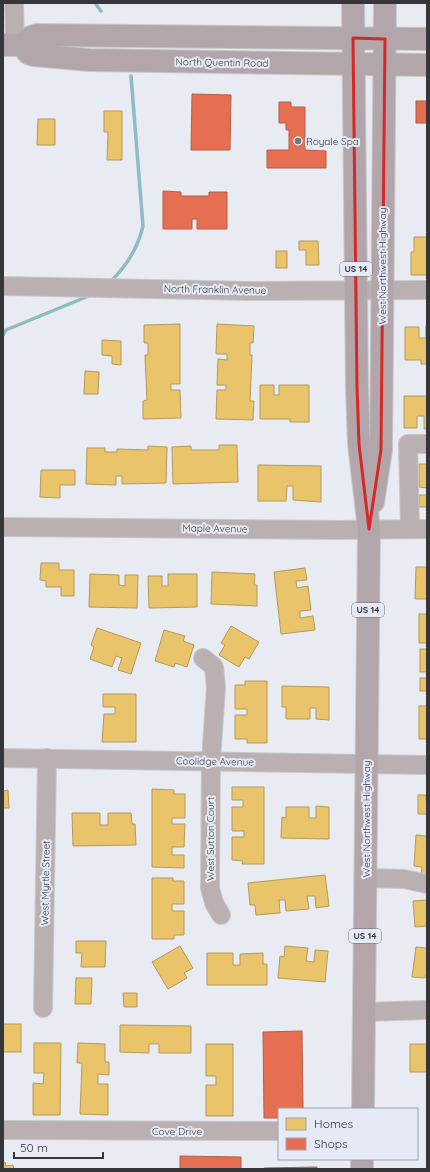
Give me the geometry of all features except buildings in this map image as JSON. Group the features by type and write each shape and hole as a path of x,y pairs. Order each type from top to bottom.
{"main road":[{"name":"West Northwest Highway","path":"353,3 359,444 369,529 363,1108"},
{"name":"West Northwest Highway","path":"369,529 381,450 385,3"},
{"path":"14,45 37,34 427,39"},
{"name":"North Quentin Road","path":"14,45 34,56 90,60 427,64"}],"street":[{"path":"14,3 14,45"},
{"name":"North Franklin Avenue","path":"3,286 250,291 427,290"},
{"path":"419,529 408,444 427,444"},
{"name":"Maple Avenue","path":"3,527 419,529"},
{"name":"West Sutton Court","path":"203,658 214,667 216,687 211,760 210,888 214,903 221,914"},
{"name":"Coolidge Avenue","path":"3,758 211,760 427,765"},
{"name":"West Myrtle Street","path":"43,1008 47,758"},
{"path":"366,878 404,879 427,884"},
{"path":"365,1012 427,1010"},
{"name":"Cove Drive","path":"3,1130 278,1131"}],"highlighted area":[{"path":"353,38 385,39 381,450 369,529 359,444 357,387"}],"waterway":[{"path":"95,3 101,11"},
{"path":"113,279 124,267 132,254 143,226 131,76"},
{"path":"3,335 6,330 91,295"}],"place":[{"name":"Royale Spa","path":"298,141"}]}
